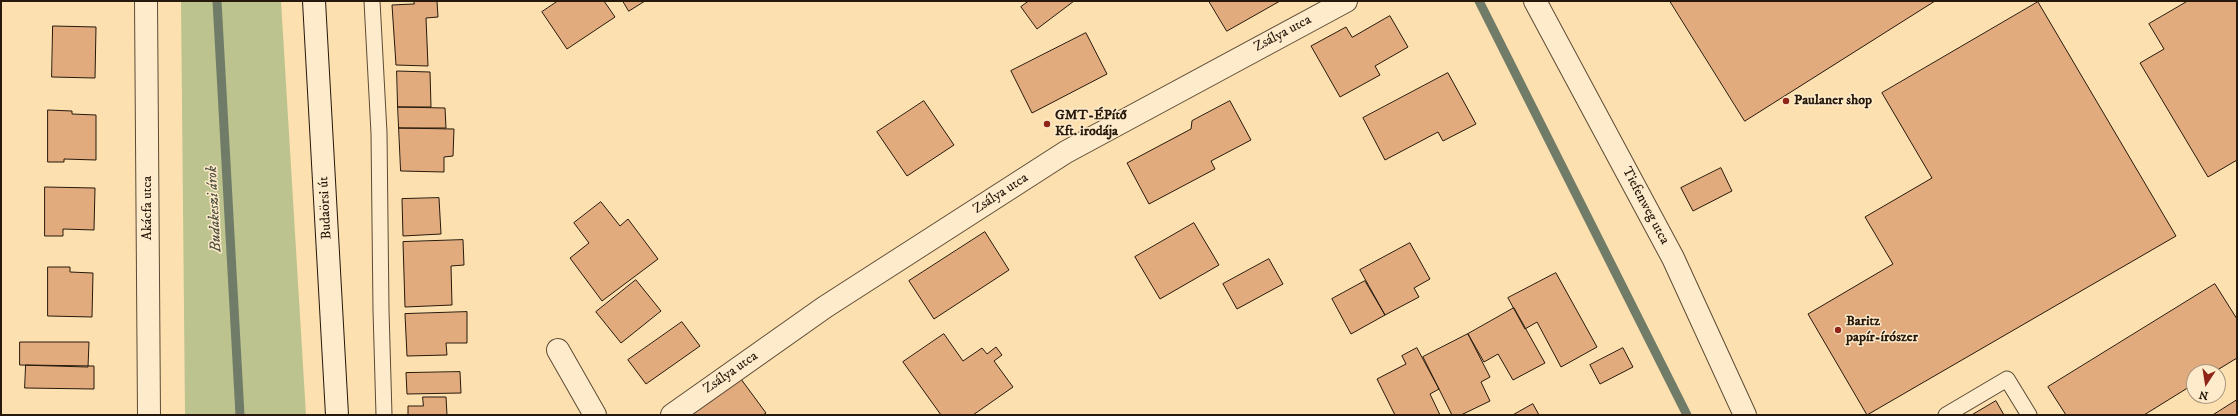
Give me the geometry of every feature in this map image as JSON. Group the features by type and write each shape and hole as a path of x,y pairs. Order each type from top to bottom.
{"street":[{"name":"Akácfa utca","path":"146,1 149,415"},
{"name":"Budaörsi út","path":"314,1 337,415"},
{"name":"Zsálya utca","path":"672,415 825,307 1066,152 1346,1"},
{"name":"Tiefenweg utca","path":"1535,1 1673,258 1745,415"},
{"path":"558,350 595,415"}],"lane":[{"path":"372,1 379,133 384,415"},
{"path":"1946,415 2007,379 2029,415"}],"green space":[{"path":"181,1 281,1 306,415 185,415"}],"building":[{"path":"414,1 437,1 438,17 426,18 428,66 396,65 392,5 414,4"},
{"path":"558,1 604,1 615,17 567,49 542,12"},
{"path":"623,1 645,1 629,11"},
{"path":"1029,1 1074,1 1037,29 1021,7"},
{"path":"1209,1 1280,1 1227,31"},
{"path":"1670,1 1935,1 1745,121"},
{"path":"2188,1 2237,1 2237,160 2208,177 2140,63 2164,49 2149,24"},
{"path":"2038,2 2176,236 1867,415 1808,314 1893,264 1865,217 1932,178 1882,93"},
{"path":"1390,16 1408,47 1375,66 1380,75 1340,97 1311,46 1346,27 1352,37"},
{"path":"53,26 96,27 95,78 52,77"},
{"path":"1086,33 1107,74 1032,113 1011,71"},
{"path":"397,71 430,72 431,107 398,107"},
{"path":"1448,73 1476,124 1443,141 1438,132 1385,160 1363,118"},
{"path":"924,101 954,145 907,176 877,132"},
{"path":"1230,101 1251,140 1211,161 1215,169 1149,204 1127,163 1191,129 1192,121"},
{"path":"398,107 445,108 446,128 399,128"},
{"path":"48,110 72,111 72,114 96,115 96,160 64,159 64,162 48,162"},
{"path":"399,128 454,129 453,156 444,157 444,172 401,171"},
{"path":"1721,168 1732,191 1693,211 1681,188"},
{"path":"45,187 95,188 94,230 63,229 63,236 45,236"},
{"path":"439,198 441,234 403,236 402,199"},
{"path":"601,202 620,226 628,219 658,259 602,301 570,258 589,243 574,223"},
{"path":"1194,223 1219,265 1160,299 1135,257"},
{"path":"985,232 1009,270 934,319 909,281"},
{"path":"463,240 464,265 451,266 452,305 405,307 403,242"},
{"path":"1410,243 1430,279 1414,288 1419,297 1385,315 1360,270"},
{"path":"1269,259 1283,284 1237,309 1223,284"},
{"path":"48,267 70,267 70,272 93,273 92,317 48,316"},
{"path":"1556,273 1597,347 1561,367 1537,322 1525,329 1508,298"},
{"path":"636,280 661,311 621,343 596,312"},
{"path":"1365,281 1385,315 1351,334 1332,299"},
{"path":"2215,284 2237,319 2237,358 2226,365 2186,364 2186,389 2144,415 2066,415 2048,387"},
{"path":"1514,308 1545,363 1513,380 1498,354 1484,362 1468,334"},
{"path":"467,312 467,343 446,343 447,355 407,356 405,314"},
{"path":"682,322 700,346 646,384 628,360"},
{"path":"944,334 963,361 982,348 987,354 996,347 1002,355 994,361 1013,387 973,415 941,415 903,362"},
{"path":"1468,334 1490,377 1481,382 1490,401 1461,415 1452,415 1423,357"},
{"path":"20,342 89,342 88,367 20,365"},
{"path":"1417,348 1439,389 1430,394 1440,415 1395,415 1377,379 1406,364 1402,356"},
{"path":"1623,348 1633,367 1600,384 1590,365"},
{"path":"26,365 94,366 94,389 25,388"},
{"path":"460,372 461,393 407,394 406,373"},
{"path":"738,375 766,413 763,415 684,415"},
{"path":"423,397 446,397 447,415 408,415 408,406 423,406"},
{"path":"2237,400 2237,415 2213,415"},
{"path":"1996,401 2004,415 1972,415"},
{"path":"1533,404 1539,415 1513,415"}],"waterway":[{"name":"Budakeszi árok","path":"217,1 240,415"},
{"path":"1479,1 1687,415"}],"place":[{"name":"Paulaner shop","path":"1786,101"},
{"name":"GMT-ÉPítő Kft. irodája","path":"1047,124"},
{"name":"Baritz papír-írószer","path":"1838,330"}]}
